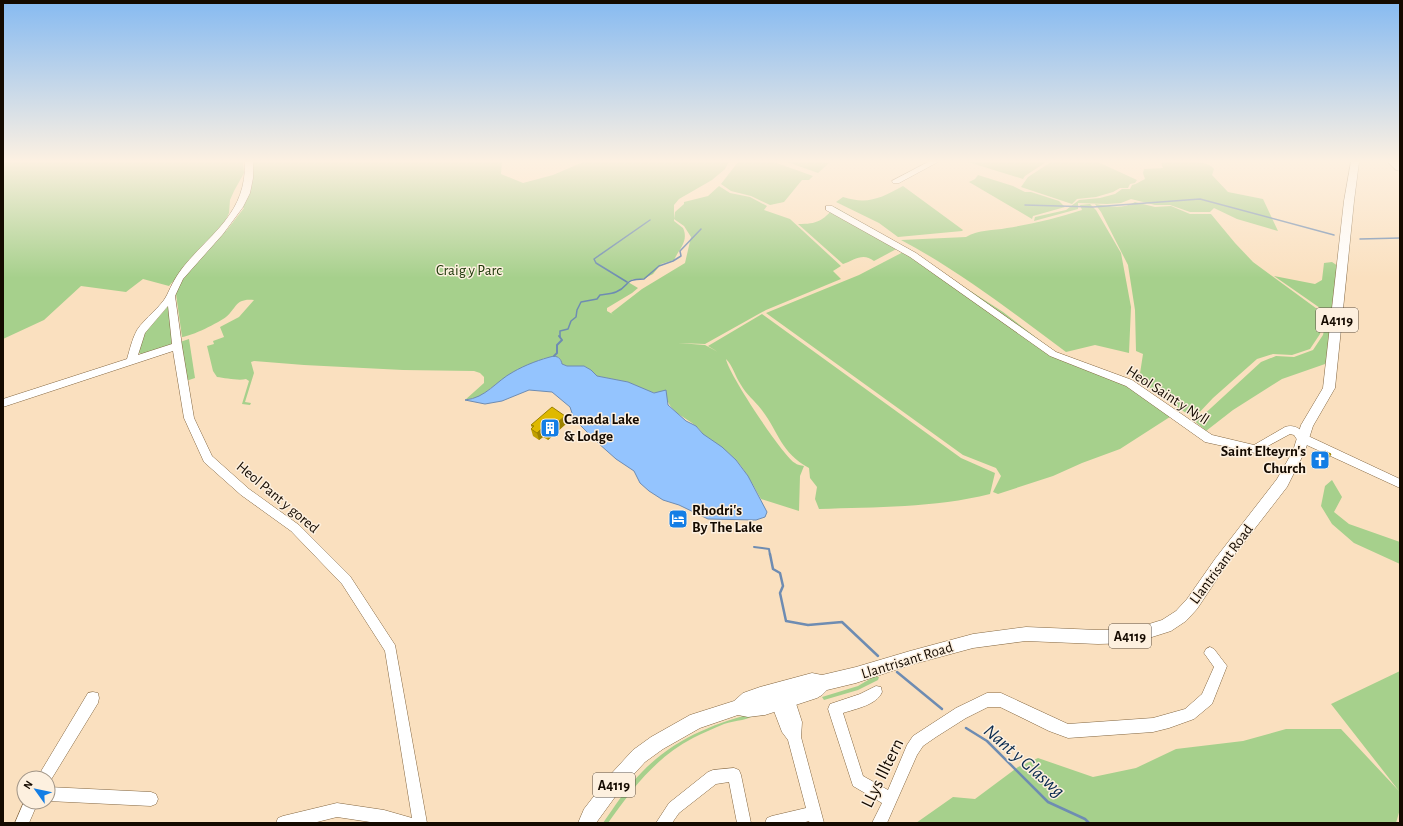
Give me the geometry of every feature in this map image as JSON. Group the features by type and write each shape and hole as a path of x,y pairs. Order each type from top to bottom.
{"main road":[{"name":"Llantrisant Road","path":"584,820 639,756 657,743 696,721 738,707 748,709 765,707 781,695 817,690 822,683 856,675 910,658 973,641 1026,634 1098,637 1133,636 1166,626 1181,616 1192,604 1220,563 1282,483 1298,451 1307,425 1329,388 1349,201"}],"street":[{"path":"131,361 136,350 138,337 141,331 171,296 172,290 179,278 222,230 240,207 242,201"},
{"name":"Heol Saint y Nyll","path":"829,208 913,254 1053,354 1128,384 1209,439 1255,449 1289,430 1297,432 1302,438 1400,484"},
{"name":"Heol Pant y gored","path":"171,296 189,418 208,459 245,492 295,528 346,580 390,649 420,823"},
{"path":"3,403 178,346"},
{"name":"LLys Illtern","path":"879,823 891,800 912,750 918,741 961,713 987,700 1001,700 1054,726 1068,731 1153,726 1189,714 1207,699 1221,666 1210,653"},
{"path":"876,692 864,700 835,709 858,781 891,800"},
{"path":"772,823 816,818 794,737 786,727 781,695"},
{"path":"49,770 93,698"},
{"path":"663,823 674,808 713,777 734,775 744,823"},
{"path":"56,794 151,799"},
{"path":"22,823 28,810"},
{"path":"283,823 337,810 384,816 407,823"}],"green space":[{"path":"3,201 230,201 229,213 224,224 169,286 143,279 126,292 81,286 44,320 3,339"},
{"name":"Craig y Parc","path":"242,201 678,201 674,205 674,219 675,212 684,204 684,202 690,201 757,201 767,206 764,210 790,219 841,266 833,271 841,279 766,310 705,344 678,343 705,345 718,352 708,346 762,314 961,458 995,473 990,494 969,499 926,504 819,509 815,499 817,487 810,478 809,468 799,462 786,448 767,417 743,388 726,359 745,396 768,430 788,457 796,464 804,466 800,476 799,511 761,499 740,464 704,435 697,427 678,414 668,402 666,396 648,391 628,382 597,376 584,366 567,366 562,364 558,357 545,358 513,372 479,397 465,400 484,383 484,377 480,373 474,371 403,370 254,361 251,362 254,373 245,402 251,403 250,405 242,404 249,381 246,379 236,380 217,377 213,371 207,346 214,344 213,341 224,337 220,327 239,317 254,300 240,302 230,314 222,320 198,332 182,337 176,294 180,283 222,230 226,231 244,208 240,207","holes":["674,219 684,226 691,237 685,263 642,289 611,313 614,315 607,311 607,308 638,288 628,282 633,279 643,279 653,274 661,264 674,260 683,245 685,237 683,228 674,221"]},
{"path":"761,201 785,201 784,202 770,205"},
{"path":"838,201 923,201 963,230 898,237 879,223 836,202"},
{"path":"1001,201 1058,201 1065,207 1033,216 1032,219"},
{"path":"1062,201 1075,201 1072,204"},
{"path":"1078,201 1127,201 1121,203 1107,204 1078,203 1078,209 1034,221 1035,217 1066,210"},
{"path":"1137,201 1264,201 1278,231 1237,219 1214,208 1210,212 1190,212 1170,205 1155,205"},
{"path":"1135,202 1155,207 1171,206 1190,214 1211,214 1253,262 1324,314 1320,334 1310,349 1292,355 1273,354 1257,359 1213,398 1196,416 1186,413 1139,380 1143,354 1136,351 1135,310 1128,265 1101,212 1095,204 1120,207"},
{"path":"1090,204 1096,210 1121,253 1131,307 1129,353 1095,345 1066,352 965,278 901,240 966,237 981,231 1036,223 1082,210 1080,205"},
{"path":"835,207 902,246 874,261 870,258 862,257 843,264 798,224 819,221 827,216"},
{"path":"907,250 1003,312 1064,359 1132,384 1176,413 1120,449 1082,463 1053,476 998,494 993,492 1001,476 996,468 963,455 766,313 859,275"},
{"path":"1332,262 1338,266 1329,358 1325,364 1282,379 1233,410 1206,431 1190,417 1199,419 1261,362 1276,356 1294,357 1313,350 1323,335 1327,315 1320,308 1274,276 1315,284 1322,280 1324,263"},
{"path":"170,304 173,340 170,347 149,355 137,352 142,336"},
{"path":"189,339 195,378 183,382 177,343"},
{"path":"1332,480 1342,497 1334,512 1349,524 1400,542 1400,564 1354,543 1332,524 1321,506 1325,486"},
{"path":"1400,671 1400,809 1396,823 916,823 953,797 975,799 1018,767 1038,758 1093,777 1136,768 1176,749 1243,741 1286,729 1341,729 1399,791 1331,704"},
{"path":"875,676 879,677 878,680 858,690 824,700 822,697 858,686"},
{"path":"758,712 747,719 716,727 679,746 656,764 626,798 608,823 603,823 621,797 642,772 667,750 681,741 710,727"}],"water":[{"path":"554,356 560,358 562,364 567,366 584,366 597,376 628,382 654,393 666,390 668,405 686,421 696,426 703,434 722,447 736,460 748,476 767,512 765,517 756,520 708,519 679,505 663,500 640,483 634,471 616,459 598,443 574,419 570,407 552,392 529,390 502,401 485,404 465,400 472,399 485,393 507,376 523,367"}],"building":[{"path":"552,407 565,416 546,432 541,429 537,433 531,429 534,426 531,425"},
{"path":"1325,451 1331,454 1326,462 1318,457"}],"waterway":[{"path":"1025,205 1093,207 1179,201"},
{"path":"1206,201 1334,235"},
{"path":"627,282 596,263 594,259 650,220"},
{"path":"560,337 560,331 568,329 571,321 576,317 577,310 581,302 597,299 600,295 610,294 621,290 632,280 644,279 659,266 673,261 681,256 680,251 701,229"},
{"path":"1360,239 1400,238"},
{"path":"554,356 557,353 557,345 562,340 559,336"},
{"path":"754,547 769,549 770,555"},
{"path":"770,554 773,569 780,573 783,586 780,593 786,621 808,625 842,622 878,656"},
{"name":"Nant y Glaswg","path":"897,672 942,709"},
{"name":"Nant y Glaswg","path":"966,728 987,741 1048,802 1085,819 1089,823"}],"place":[{"name":"Canada Lake & Lodge","path":"550,428"},
{"name":"Saint Elteyrn's Church","path":"1320,460"},
{"name":"Rhodri's By The Lake","path":"678,519"}]}
